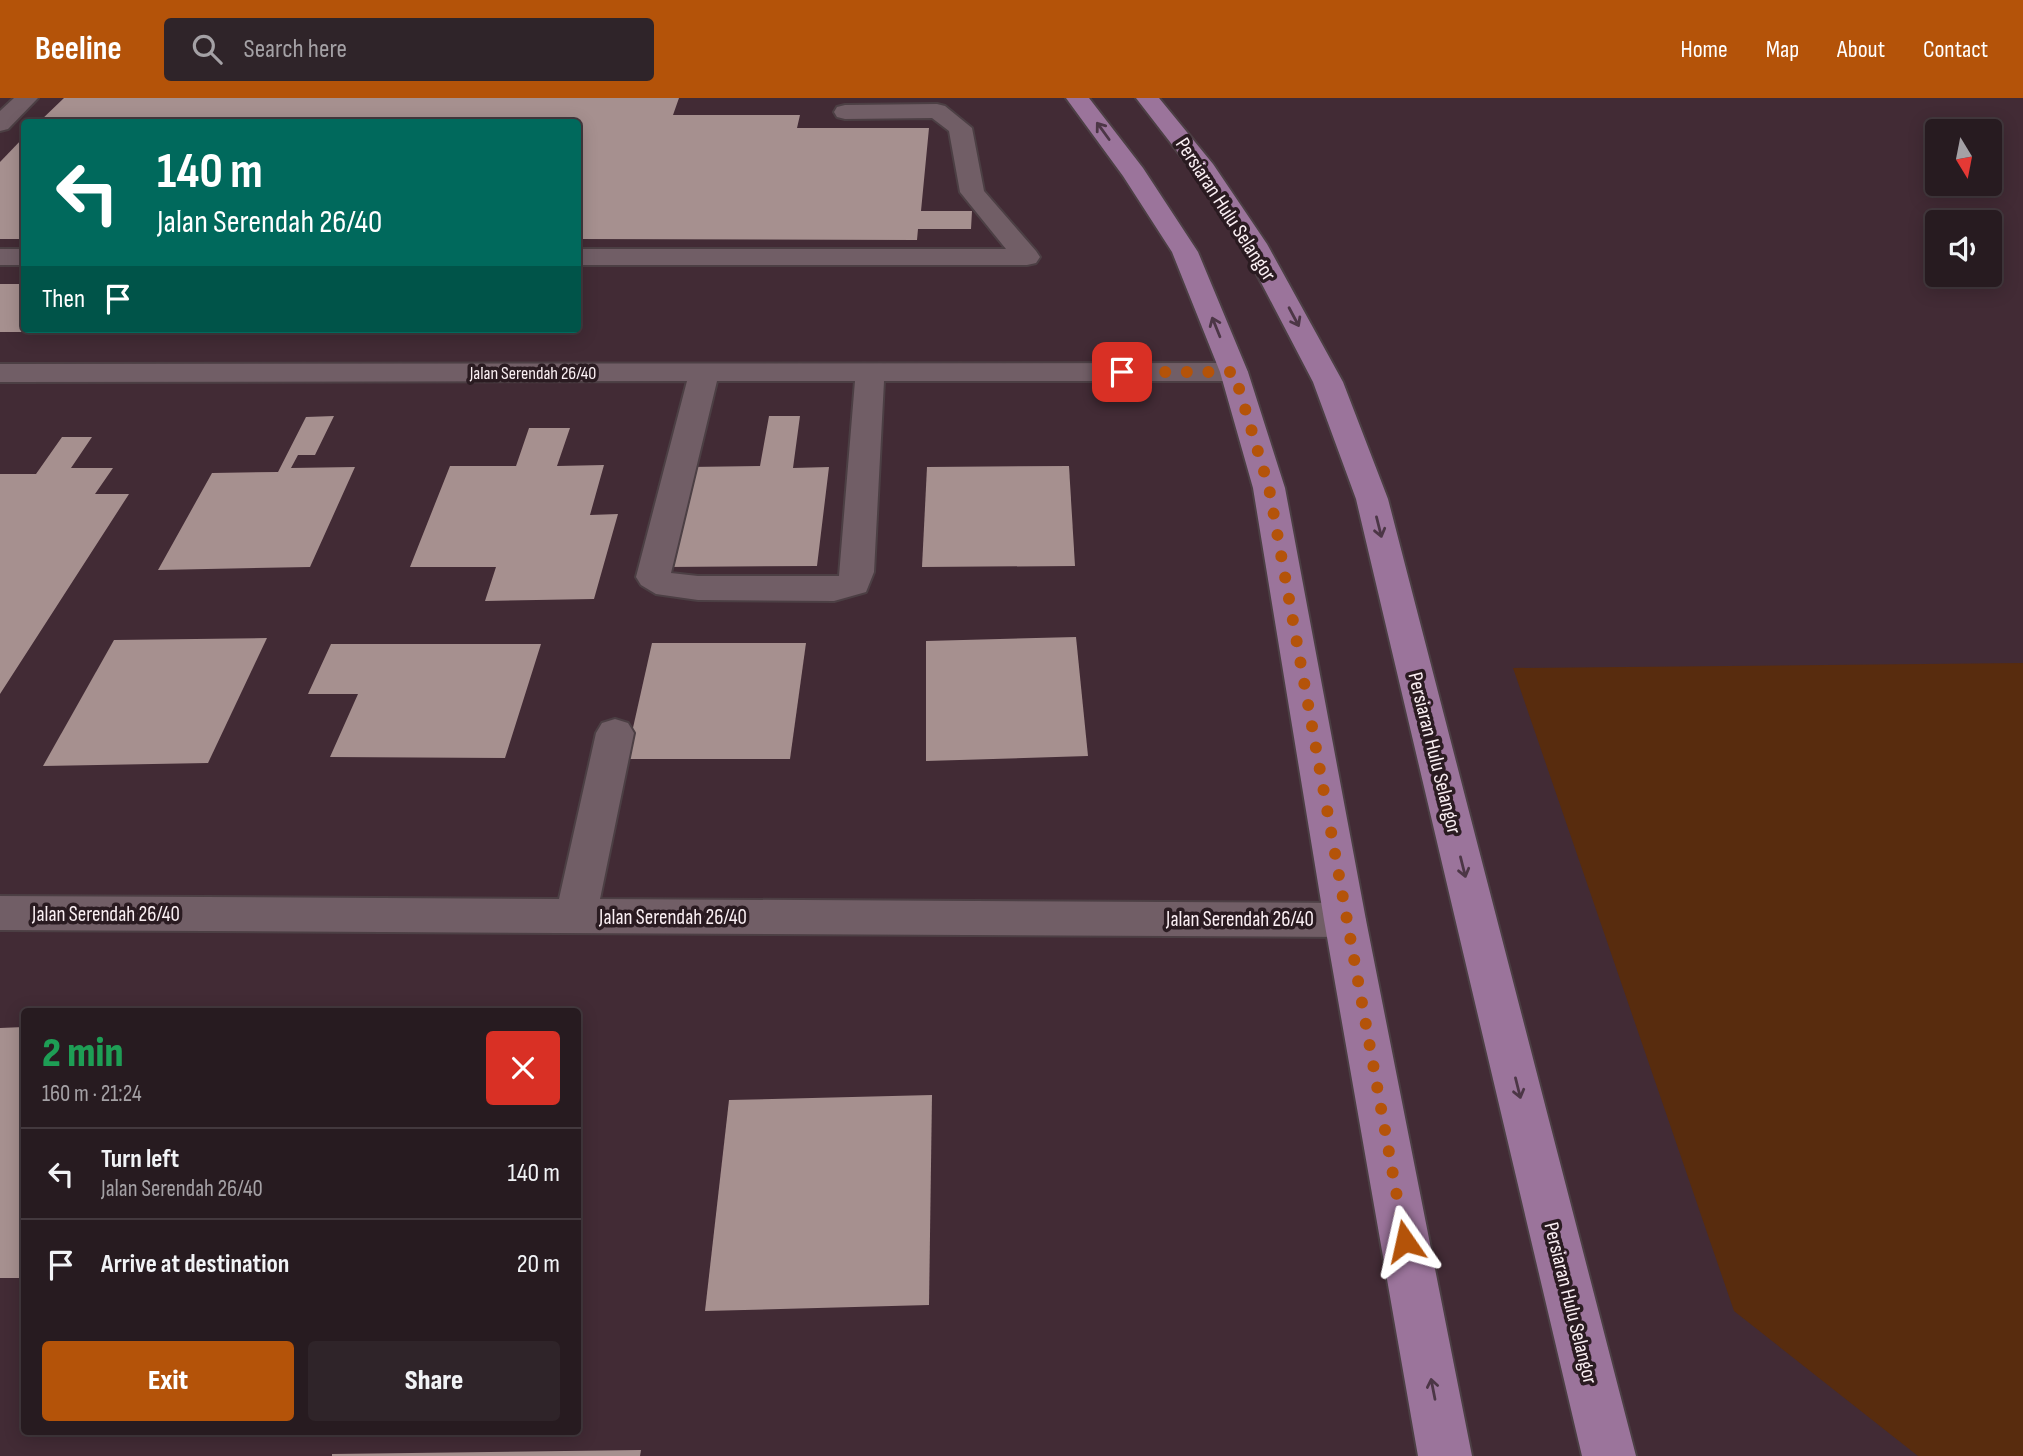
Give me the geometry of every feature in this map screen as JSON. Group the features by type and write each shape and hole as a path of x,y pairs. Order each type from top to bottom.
{"main road":[{"path":"1077,98 1134,173 1185,252 1234,372 1269,488 1345,920 1445,1456"},
{"name":"Persiaran Hulu Selangor","path":"1147,98 1204,169 1254,244 1328,382 1371,499 1609,1456"}],"street":[{"path":"0,124 16,103"},
{"path":"581,257 1027,257 972,192 960,128 937,111 845,112"},
{"path":"0,257 21,257"},
{"name":"Jalan Serendah 26/40","path":"0,373 1234,372"},
{"path":"704,373 653,577 668,586 834,589 854,584 870,373"},
{"path":"576,916 615,733"},
{"name":"Jalan Serendah 26/40","path":"0,913 1345,920"}],"shaded area":[{"path":"0,98 2023,98 2023,1456 0,1456"},
{"path":"2023,663 2023,1456 1918,1456 1734,1311 1513,668"}],"building":[{"path":"64,98 679,98 673,115 800,115 797,128 929,128 921,211 972,211 971,229 918,229 917,240 581,239 581,119 42,119"},
{"path":"21,140 21,239 0,239 0,162"},
{"path":"0,284 21,284 21,332 0,332"},
{"path":"334,416 315,455 298,455 291,468 355,467 310,567 158,570 212,473 278,472 306,417"},
{"path":"769,416 800,416 793,468 829,467 817,566 666,567 689,467 760,466"},
{"path":"529,428 570,428 557,466 604,465 590,515 618,514 594,599 485,601 496,567 410,567 450,466 516,466"},
{"path":"62,437 92,437 71,468 113,468 95,494 129,494 0,694 0,474 36,474"},
{"path":"1069,466 1075,566 922,567 927,467"},
{"path":"1076,637 1088,756 926,761 926,641"},
{"path":"267,638 208,763 43,766 114,640"},
{"path":"652,643 806,643 790,759 626,759"},
{"path":"331,644 541,644 505,758 330,757 358,694 308,694"},
{"path":"21,1027 21,1278 0,1278 0,1028"},
{"path":"932,1095 929,1305 705,1311 729,1100"},
{"path":"641,1450 640,1456 332,1456 332,1454"}],"route":[{"path":"1122,372 1234,372 1269,488 1405,1241"}]}
